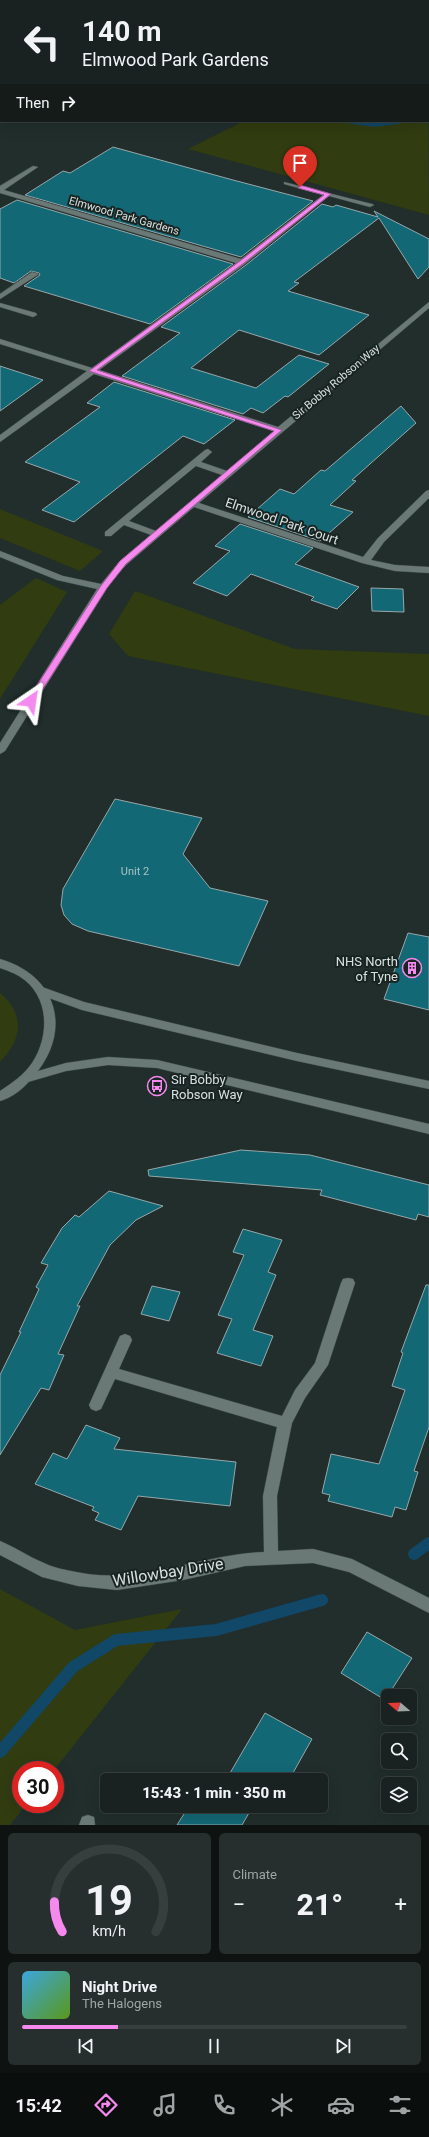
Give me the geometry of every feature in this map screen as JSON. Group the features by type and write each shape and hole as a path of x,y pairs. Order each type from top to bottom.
{"street":[{"name":"Elmwood Park Gardens","path":"0,190 35,167"},
{"path":"286,183 370,205"},
{"name":"Elmwood Park Gardens","path":"0,190 242,262"},
{"path":"0,439 242,262 328,194"},
{"path":"0,297 35,274"},
{"name":"Sir Bobby Robson Way","path":"0,751 103,587 123,562 429,304"},
{"path":"0,305 33,315"},
{"path":"0,341 279,430"},
{"path":"108,534 208,452"},
{"path":"194,463 227,474"},
{"path":"365,561 381,540 429,493"},
{"name":"Elmwood Park Court","path":"192,504 365,561 395,568 429,570"},
{"path":"123,522 156,534"},
{"path":"0,554 60,578 103,587"},
{"path":"0,1097 12,1091 28,1078 39,1063 50,1036 52,1020 49,1005 42,991 31,980 1,963"},
{"path":"42,991 90,1008 297,1057 429,1084"},
{"path":"28,1078 66,1068 108,1061 157,1064 429,1129"},
{"path":"271,1558 270,1496 285,1423 300,1394 321,1365 348,1284"},
{"path":"96,1405 125,1340"},
{"path":"111,1372 285,1423"},
{"name":"Willowbay Drive","path":"0,1548 42,1570 78,1579 117,1583 183,1572 245,1559 313,1556 352,1566 429,1606"}],"green space":[{"path":"242,122 428,122 429,215 188,149"},
{"path":"0,509 103,551 80,571 0,538"},
{"path":"36,578 67,592 0,699 0,605"},
{"path":"135,591 295,649 429,654 429,716 128,656 109,634"},
{"path":"0,993 14,1010 18,1027 17,1036 13,1045 0,1062"},
{"path":"0,1589 75,1630 182,1609 61,1761 12,1761 12,1813 20,1813 10,1825 0,1825"}],"building":[{"path":"113,147 313,201 241,257 25,195 63,171 70,173"},
{"path":"17,200 233,264 150,324 24,286 40,275 39,273 31,271 14,283 0,278 0,209"},
{"path":"322,204 333,207 336,205 378,217 374,211 429,239 429,267 418,279 379,218 294,282 299,283 288,291 369,315 319,355 239,330 191,368 256,388 299,355 329,364 288,397 285,396 263,413 251,408 243,414 122,376 180,333 161,327 246,265"},
{"path":"0,366 43,380 0,411"},
{"path":"114,382 235,420 204,444 183,436 74,522 42,510 80,482 25,462 100,407 87,403"},
{"path":"401,406 416,423 352,480 356,481 330,505 353,512 320,541 248,517 280,489 294,494 321,470 325,471"},
{"path":"240,524 313,548 295,564 359,587 337,609 311,600 314,597 251,574 227,596 193,583 230,551 215,546"},
{"path":"371,588 403,589 404,612 372,611"},
{"path":"115,799 202,818 183,854 210,888 268,901 239,966 88,931 72,924 64,915 61,905 63,889"},
{"name":"NHS North of Tyne","path":"408,933 429,937 429,1010 384,999"},
{"path":"241,1150 310,1155 429,1185 429,1217 418,1214 416,1220 320,1195 322,1190 149,1176 148,1170"},
{"path":"109,1191 163,1206 136,1220 110,1245 77,1306 80,1306 58,1354 64,1355 49,1390 41,1388 0,1455 0,1375 21,1332 19,1332 39,1289 36,1287 48,1265 41,1263 62,1228 75,1215 79,1217"},
{"path":"243,1229 282,1240 268,1272 276,1275 253,1330 273,1336 261,1366 217,1353 232,1319 218,1315 244,1255 233,1252"},
{"path":"426,1285 429,1285 429,1427 414,1471 418,1472 406,1510 395,1507 392,1517 328,1501 330,1495 322,1493 331,1454 379,1464 405,1390 392,1386 403,1353 401,1352"},
{"path":"152,1286 180,1292 169,1321 141,1314"},
{"path":"86,1425 120,1438 114,1449 236,1462 230,1506 138,1496 121,1530 95,1520 99,1513 92,1510 94,1507 35,1484 53,1453 67,1459"},
{"path":"367,1632 412,1658 392,1689 381,1689 381,1698 341,1673"},
{"path":"265,1713 312,1739 293,1773 230,1773"},
{"path":"185,1813 249,1813 242,1825 177,1825"}],"waterway":[{"path":"359,122 375,124 391,122"},
{"path":"414,1554 429,1543"},
{"path":"0,1752 73,1667 116,1640 216,1630 322,1600"}],"place":[{"name":"NHS North of Tyne","path":"412,968"},
{"name":"Sir Bobby Robson Way","path":"157,1086"}],"route":[{"path":"31,701 103,587 123,562 279,430 92,371 242,262 328,194 300,187"}]}
